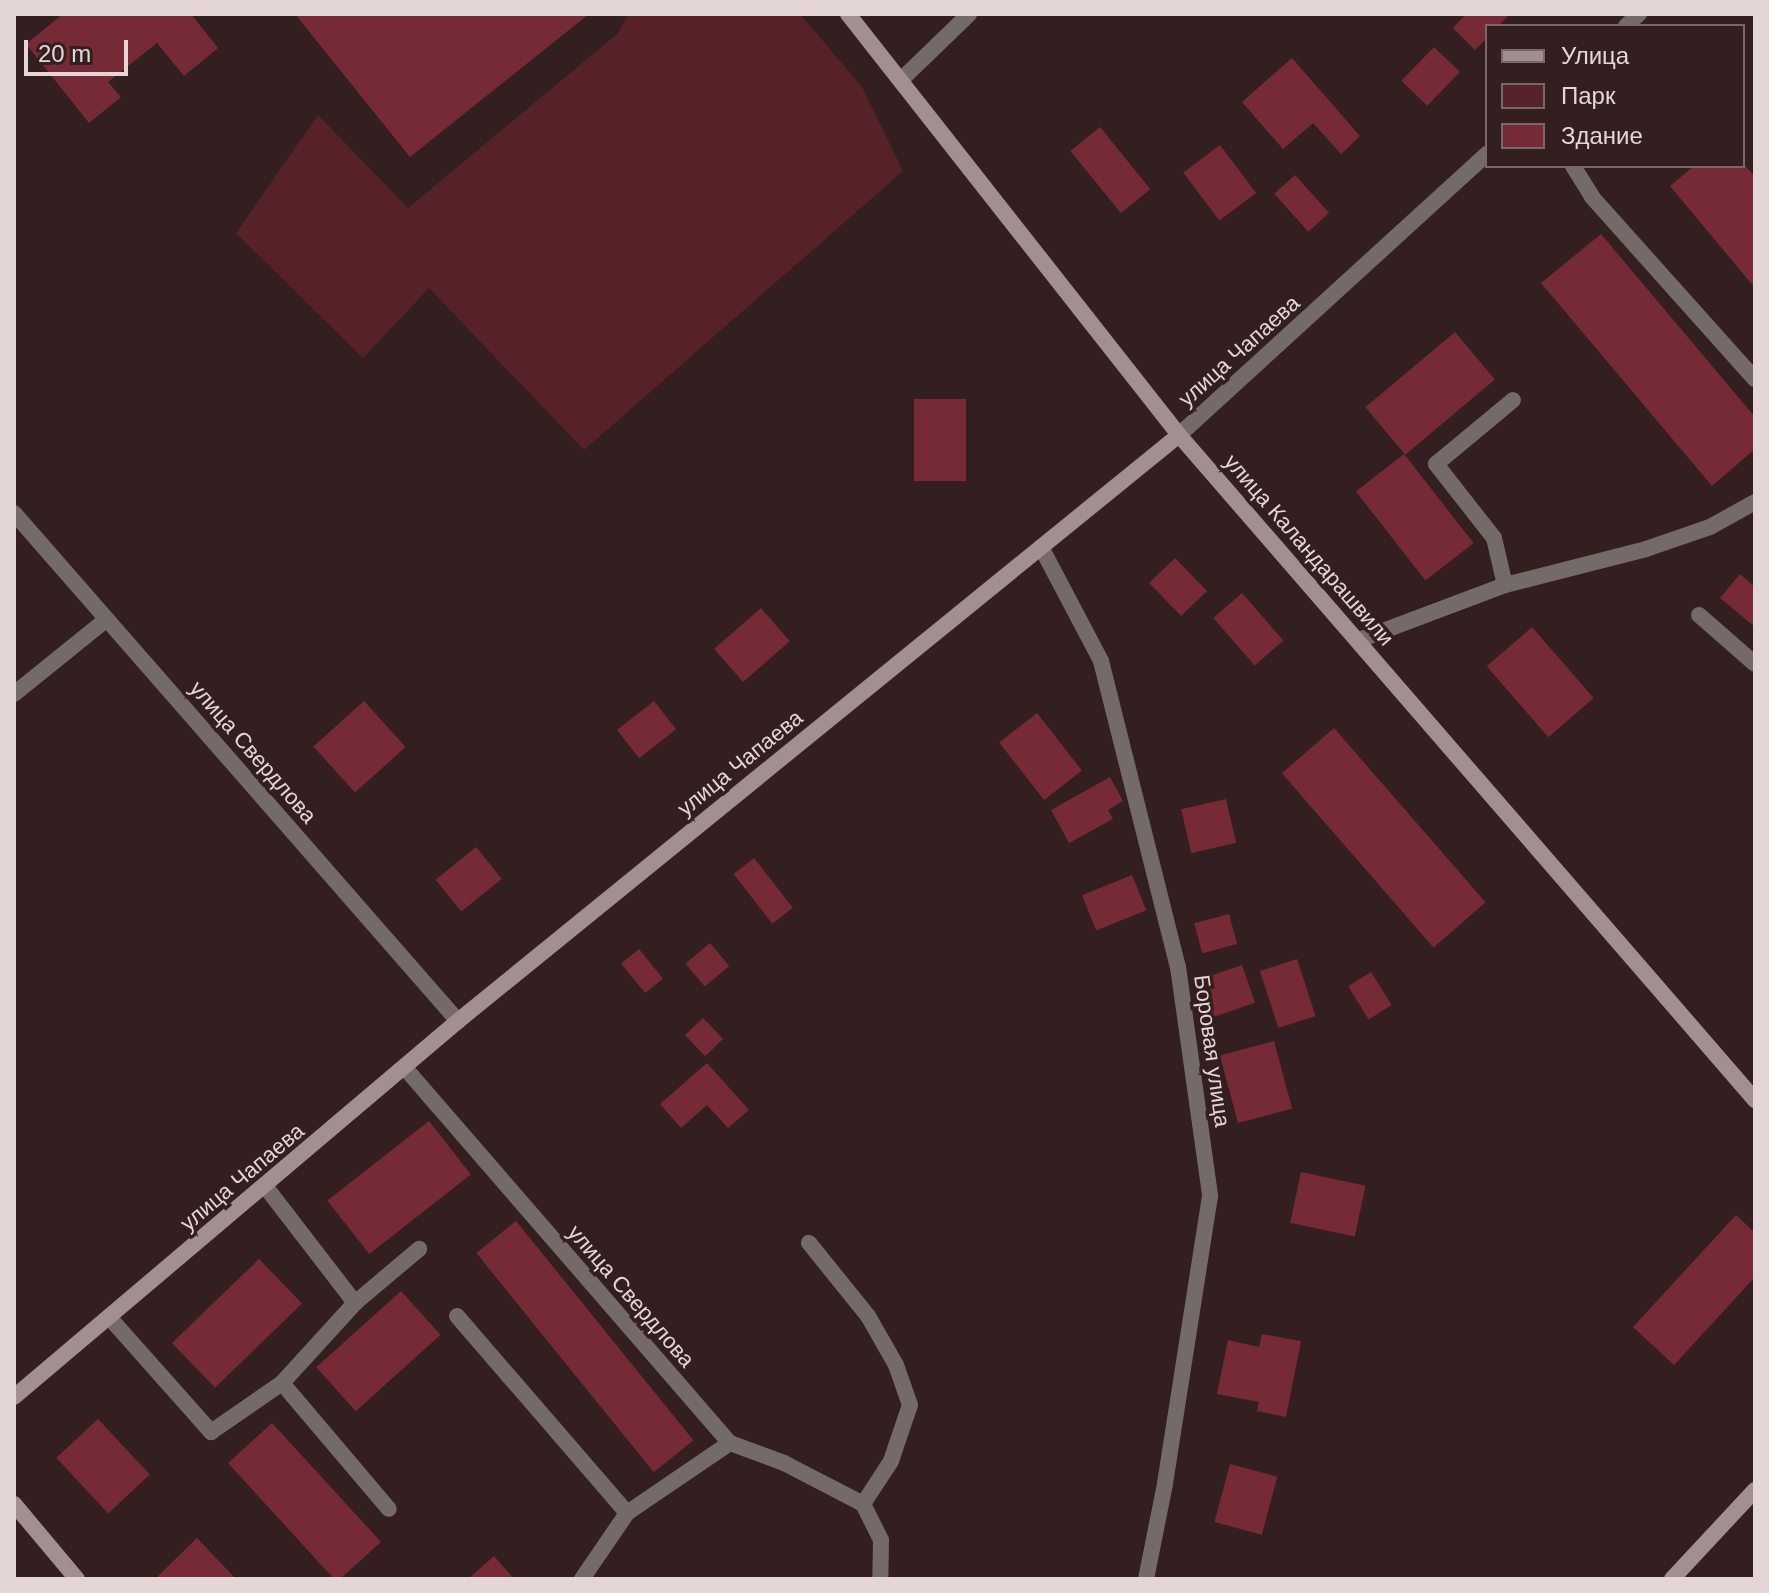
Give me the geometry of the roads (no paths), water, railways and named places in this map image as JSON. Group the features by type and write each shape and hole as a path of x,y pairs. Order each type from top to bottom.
{"main road":[{"name":"улица Каландарашвили","path":"848,14 1179,435 1755,1100"},
{"name":"улица Чапаева","path":"14,1397 458,1021 1179,435"},
{"path":"1672,1579 1755,1490"},
{"path":"14,1504 77,1579"}],"street":[{"path":"901,80 969,14"},
{"name":"улица Чапаева","path":"1179,435 1485,156"},
{"path":"1574,168 1592,197 1755,379"},
{"path":"1505,585 1494,538 1436,464 1513,400"},
{"path":"1359,640 1505,585 1646,549 1710,527 1755,502"},
{"name":"улица Свердлова","path":"14,513 458,1021"},
{"name":"Боровая улица","path":"1041,547 1101,661 1105,676 1178,967 1210,1196 1165,1484 1146,1579"},
{"path":"1699,615 1755,664"},
{"path":"14,694 107,619"},
{"name":"улица Свердлова","path":"405,1068 730,1443"},
{"path":"265,1186 355,1303"},
{"path":"809,1243 868,1316 896,1365 910,1405 891,1461 863,1504"},
{"path":"109,1317 211,1432 282,1383 355,1303 419,1249"},
{"path":"457,1316 627,1513"},
{"path":"282,1383 389,1509"},
{"path":"582,1579 627,1513 730,1443 784,1463 863,1504 881,1540 880,1579"}]}
